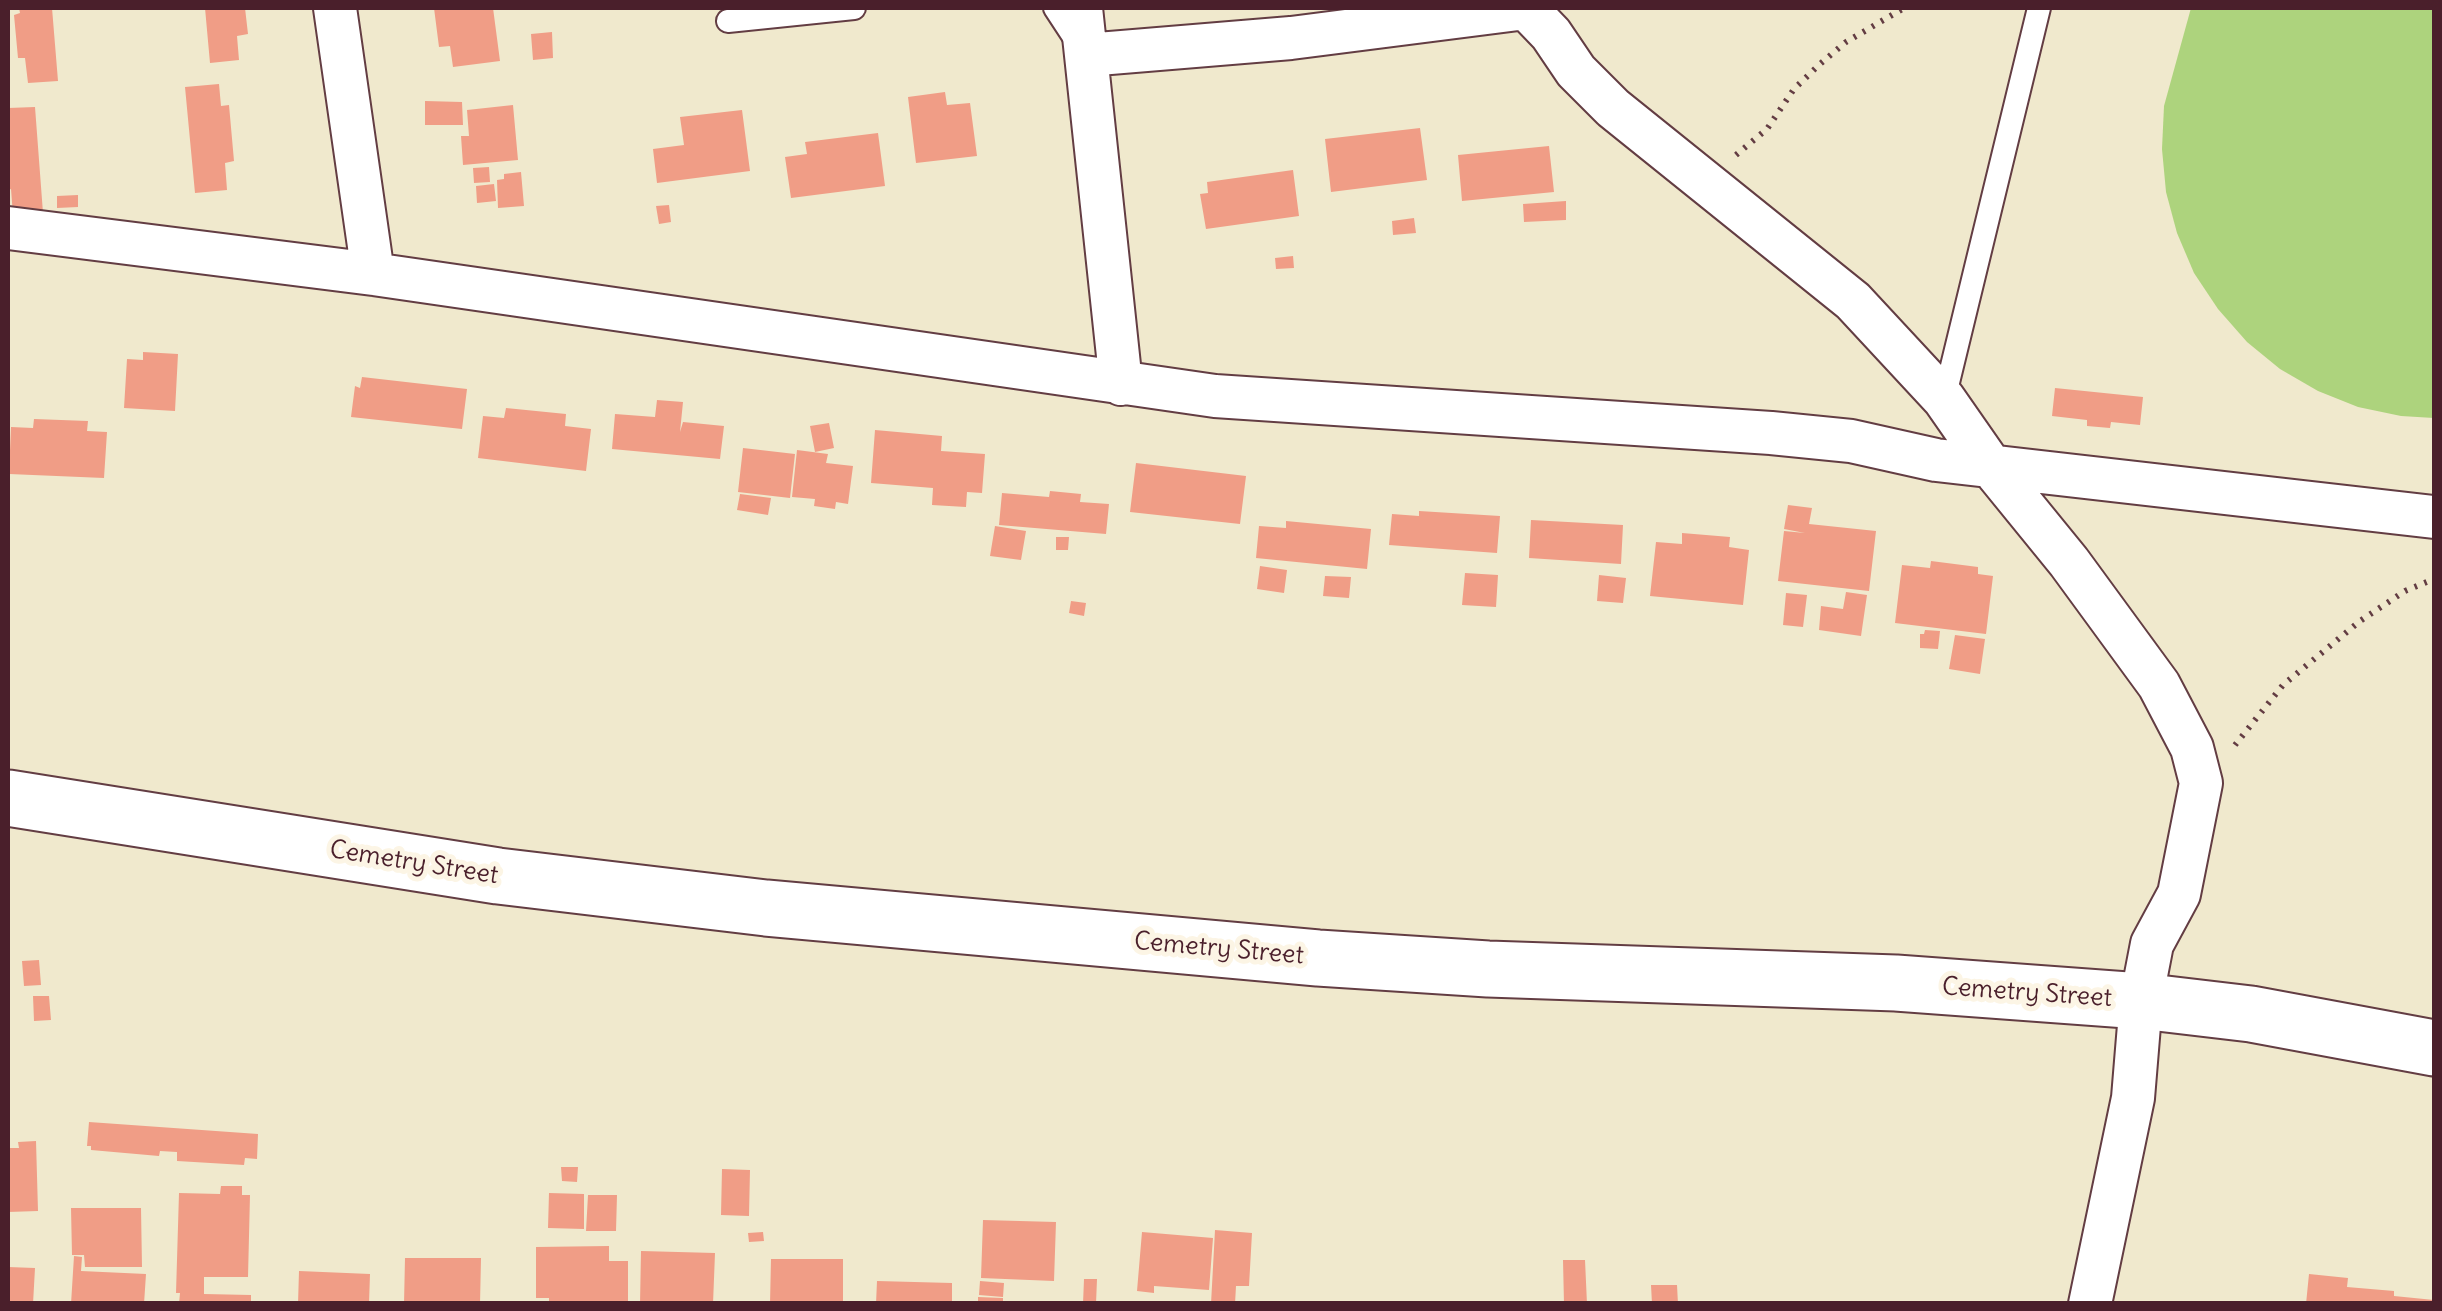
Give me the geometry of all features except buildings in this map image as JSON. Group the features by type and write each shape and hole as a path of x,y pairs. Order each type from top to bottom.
{"street":[{"path":"335,8 373,274"},
{"path":"1082,8 1121,384"},
{"path":"1086,55 1291,38 1526,8 1613,108 1853,301 1944,399 2159,686 2192,748 2201,783 2179,894 2152,944 2142,1001 2134,1098 2090,1304"},
{"path":"8,228 373,274 1121,384 1303,404 1851,440 1936,460 2434,517"},
{"name":"Cemetry Street","path":"8,798 498,876 766,908 1318,958 1488,969 1896,983 2142,1001 2251,1014 2434,1048"}],"lane":[{"path":"728,22 854,8"},
{"path":"1055,8 1086,55"},
{"path":"1944,399 2039,8"}],"path":[{"path":"1680,159 1737,155 1767,129 1794,89 1820,64 1846,42 1904,8"},
{"path":"2201,783 2283,685 2360,621 2434,578"}],"green space":[{"path":"2191,8 2434,8 2434,418 2358,407 2318,391 2280,369 2247,342 2194,273 2166,192 2162,149 2164,106"}]}
